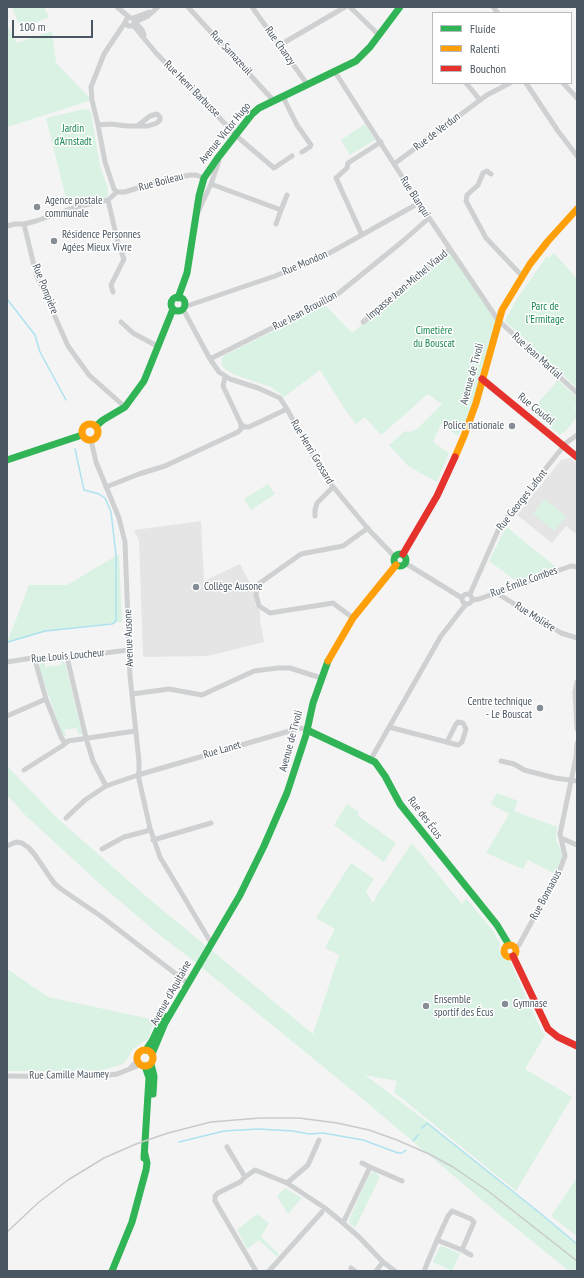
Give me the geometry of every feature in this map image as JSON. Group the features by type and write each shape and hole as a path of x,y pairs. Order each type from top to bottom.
{"street":[{"path":"116,7 130,21"},
{"name":"Rue Samazeuil","path":"188,7 273,100"},
{"name":"Rue Chanzy","path":"252,7 307,84"},
{"path":"280,45 345,7"},
{"path":"350,7 378,35"},
{"name":"Avenue Victor Hugo","path":"178,298 186,276 199,196 204,178 217,158 256,111 273,100 356,61 365,53 400,7"},
{"path":"7,226 36,221 76,207 108,200 117,192 114,189 105,162 92,100 91,87 104,54 118,33 130,21 157,8"},
{"path":"142,30 148,16 157,8"},
{"path":"130,21 148,16"},
{"name":"Rue Henri Barbusse","path":"130,21 142,30 148,43"},
{"name":"Rue Henri Barbusse","path":"130,21 156,53 236,135 274,168 292,156"},
{"name":"Rue Blanqui","path":"335,72 419,203 498,320"},
{"path":"467,84 480,100"},
{"name":"Rue de Verdun","path":"394,164 487,95 508,84"},
{"path":"527,84 558,131 577,156"},
{"path":"564,84 577,98"},
{"path":"284,95 284,101 297,125 311,145 302,152"},
{"path":"98,125 110,124 137,126"},
{"path":"362,235 336,178 345,170 348,164 381,142"},
{"path":"196,215 202,206 211,184 219,161 217,158"},
{"path":"491,174 487,171 483,173 478,185 467,195 466,201 486,238 522,276"},
{"name":"Rue Boileau","path":"117,192 125,192 152,183 190,175 196,175 204,178"},
{"path":"211,184 281,210"},
{"path":"276,224 287,195"},
{"path":"108,200 118,243 124,259 111,285 113,292"},
{"name":"Rue Mondon","path":"184,308 282,273 326,255 419,203"},
{"name":"Avenue de Tivoli","path":"403,554 431,507 446,478 469,422 498,320 507,300 522,276 549,240 577,209"},
{"name":"Rue Jean Brouillon","path":"210,359 334,297 429,218"},
{"name":"Rue Pompière","path":"24,224 36,274 68,346 89,375 125,407"},
{"name":"Impasse Jean-Michel Viaud","path":"363,322 450,249"},
{"path":"96,426 125,407 144,381 173,309 172,303 174,299 178,298 184,301 184,308 210,359 219,372 275,395 280,398 287,409"},
{"path":"173,309 179,311 184,308"},
{"name":"Rue Jean Martial","path":"498,320 577,392"},
{"path":"121,322 133,333 157,346"},
{"path":"106,486 166,466 238,432 241,429 242,424 223,386 226,376"},
{"name":"Rue Coudol","path":"482,380 577,457"},
{"name":"Rue Henri Grossard","path":"242,424 245,427 249,427 287,409 311,453 333,487 394,556"},
{"path":"91,424 96,426 98,435 91,440 85,439 82,435 82,429 85,425 91,424"},
{"path":"7,460 82,435"},
{"name":"Rue Georges Lafont","path":"471,597 500,526 566,443 577,435"},
{"name":"Avenue Ausone","path":"91,440 96,462 119,518 125,542 129,650 135,731 139,761 138,775 150,828 160,857 210,942"},
{"path":"315,516 317,503 333,487"},
{"path":"353,618 333,603 270,613 259,606 256,595 257,588 260,583 301,554 343,546 368,528"},
{"path":"397,554 403,554 406,559 405,563 402,566 396,565 393,560 394,556 397,554"},
{"path":"405,563 462,598 463,602 466,604"},
{"name":"Avenue de Tivoli","path":"196,962 202,951 220,931 244,888 275,822 287,793 306,735 320,678 330,658 353,618 396,565"},
{"name":"Rue Émile Combes","path":"471,597 479,599 571,566 577,567"},
{"name":"Rue Molière","path":"496,592 561,633 577,638"},
{"path":"371,759 441,636 466,604 470,603 471,597 465,594 462,598"},
{"name":"Rue Louis Loucheur","path":"7,662 32,658 35,660 129,650"},
{"path":"67,657 86,738 93,761 106,786"},
{"path":"35,660 46,698 61,737 65,743"},
{"path":"132,694 170,689 202,695 254,671 278,668 290,668 320,678"},
{"path":"577,682 575,692 577,729"},
{"path":"7,716 46,698"},
{"path":"389,727 447,742 460,745 466,729 463,724 458,722 456,724 447,742"},
{"name":"Rue Lanet","path":"66,818 85,800 106,786 138,775 300,728 307,730"},
{"name":"Rue des Écus","path":"307,730 371,759 378,765 400,804 469,890 513,950 534,1002 548,1029 558,1037 577,1046"},
{"path":"24,770 68,741 135,731"},
{"name":"Rue Bonnaous","path":"513,950 519,945 559,872 565,856 561,838 561,828 574,781 577,743"},
{"path":"501,761 514,764 524,770 574,781"},
{"path":"153,840 211,823"},
{"path":"102,849 124,837 147,831 150,828"},
{"path":"561,838 577,845"},
{"path":"7,846 16,842 22,843 29,848 54,883 102,916 185,984"},
{"name":"Avenue d'Aquitaine","path":"149,1052 159,1024 210,942"},
{"name":"Avenue d'Aquitaine","path":"185,984 196,962"},
{"path":"114,1271 146,1170 149,1078 143,1064 139,1053 149,1052 153,1058 143,1064"},
{"name":"Rue Camille Maumey","path":"7,1076 74,1077 109,1075 117,1074 143,1064"},
{"path":"287,1183 308,1165 319,1140"},
{"path":"227,1147 245,1176"},
{"path":"362,1163 402,1180"},
{"path":"343,1222 370,1167"},
{"path":"256,1271 215,1201 215,1196 240,1182 245,1176 255,1170 287,1183 325,1208 343,1222 383,1262 395,1271"},
{"path":"424,1271 448,1216 452,1211 471,1219 474,1222 462,1250"},
{"path":"269,1271 322,1212"},
{"path":"437,1240 471,1255"},
{"path":"376,1271 383,1262"}],"shaded area":[{"path":"570,458 577,463 577,535 566,526 552,543 517,515 561,460"},
{"name":"Collège Ausone","path":"201,521 204,581 240,564 254,591 255,604 260,611 264,642 208,656 143,657 139,541 134,530"}],"green space":[{"path":"12,7 44,7 49,17 21,29"},
{"path":"7,25 17,43 52,31 56,63 92,100 7,127"},
{"name":"Jardin d'Arnstadt","path":"85,109 89,110 91,113 100,166 108,189 108,194 106,197 68,206 46,118"},
{"path":"365,124 375,140 350,155 341,140"},
{"name":"Cimetière du Bouscat","path":"450,249 498,320 469,422 465,420 458,436 441,424 433,442 449,453 437,482 408,466 389,445 405,431 409,432 416,430 442,404 428,394 381,435 365,417 356,424 320,370 284,397 271,387 235,375 225,369 222,365 222,358 225,355 325,305 352,333"},
{"name":"Parc de l'Ermitage","path":"554,253 577,279 577,388 505,321 516,300 547,256 549,258"},
{"path":"558,380 577,398 577,405 574,408 577,411 577,417 564,433 563,432 560,435 531,411"},
{"path":"268,484 275,494 251,510 244,499"},
{"path":"545,499 566,517 554,531 533,513"},
{"path":"507,527 556,567 516,581 489,561"},
{"path":"119,554 122,622 45,632 7,643 29,585 67,585"},
{"path":"62,660 65,663 82,733 80,735 76,728 64,730 67,737 62,734 39,667 41,662 45,662 45,667 61,665"},
{"name":"Ensemble sportif des Écus","path":"7,766 56,817 148,898 313,1034 339,955 325,948 335,929 316,918 351,863 374,879 366,891 372,902 374,902 377,895 412,843 462,904 466,898 493,931 500,943 499,951 510,961 541,1030 545,1035 525,1069 572,1097 516,1191 394,1092 397,1081 365,1075 430,1124 577,1244 577,1271 569,1271 501,1216 364,1100 190,958 158,934 100,884 24,814 7,795"},
{"path":"497,793 518,801 514,811 557,827 556,841 561,850 562,857 555,874 528,860 523,869 486,853 509,814 491,804"},
{"path":"347,804 359,812 358,816 396,843 384,862 334,825"},
{"path":"7,969 48,997 155,1020 148,1039 134,1048 125,1062 100,1071 7,1071"},
{"path":"375,1172 379,1176 379,1179 355,1228 350,1224 349,1220 370,1173"},
{"path":"577,1178 577,1236 551,1216"},
{"path":"285,1188 302,1198 288,1214 277,1196"},
{"path":"257,1214 269,1223 261,1237 279,1254 277,1257 259,1240 247,1249 237,1230"},
{"path":"442,1246 460,1254 452,1271 433,1262 439,1248"}],"waterway":[{"path":"7,299 35,335 40,352 66,400"},
{"path":"8,642 45,631 112,624 116,620 116,555 111,512 105,498 99,494 84,490 75,449"},
{"path":"427,1123 577,1244"},
{"path":"422,1128 426,1124"},
{"path":"179,1142 224,1131 258,1129 293,1131 309,1134 323,1133 363,1140 398,1153 402,1153 406,1150"},
{"path":"413,1141 418,1135"}],"railway":[{"path":"7,1232 39,1202 68,1180 104,1158 136,1144 168,1133 211,1122 260,1118 299,1118 337,1123 369,1130 429,1154 453,1167 488,1191 577,1261"}],"traffic: fast":[{"path":"178,298 187,273 199,196 204,178 217,159 252,114 259,108 356,61 370,47 400,7"},
{"path":"178,297 183,299 185,304 183,309 178,311 173,309 171,304 173,299 178,297"},
{"path":"96,426 125,407 144,381 173,309"},
{"path":"7,460 82,435"},
{"path":"398,554 402,554 406,560 402,566 398,566 394,562 394,558 398,554"},
{"path":"152,1054 165,1023 240,895 264,846 287,793 306,735 313,703 328,661"},
{"path":"307,730 375,762 385,776 400,804 497,925 509,945"},
{"path":"146,1050 164,1016"},
{"path":"151,1064 154,1076 153,1094"},
{"path":"144,1158 149,1078 145,1066"},
{"path":"112,1271 132,1222 146,1170 147,1163 145,1154"}],"traffic: slow":[{"path":"455,457 476,403 502,310 530,264 548,241 577,209"},
{"path":"87,424 93,424 98,429 98,432 96,438 93,440 87,440 82,435 82,429 87,424"},
{"path":"328,661 353,618 396,565"},
{"path":"510,945 514,947 516,951 514,955 510,957 506,955 504,951 506,947 510,945"},
{"path":"145,1050 151,1052 153,1058 151,1064 145,1066 139,1064 137,1058 139,1052 145,1050"}],"traffic: jam":[{"path":"482,379 577,457"},
{"path":"403,554 437,496 455,457"},
{"path":"513,956 548,1029 558,1037 577,1046"}],"place":[{"name":"Agence postale communale","path":"37,207"},
{"name":"Résidence Personnes Agées Mieux Vivre","path":"54,241"},
{"name":"Police nationale","path":"512,426"},
{"name":"Collège Ausone","path":"196,587"},
{"name":"Centre technique - Le Bouscat","path":"540,708"},
{"name":"Gymnase","path":"505,1004"},
{"name":"Ensemble sportif des Écus","path":"426,1006"}]}
